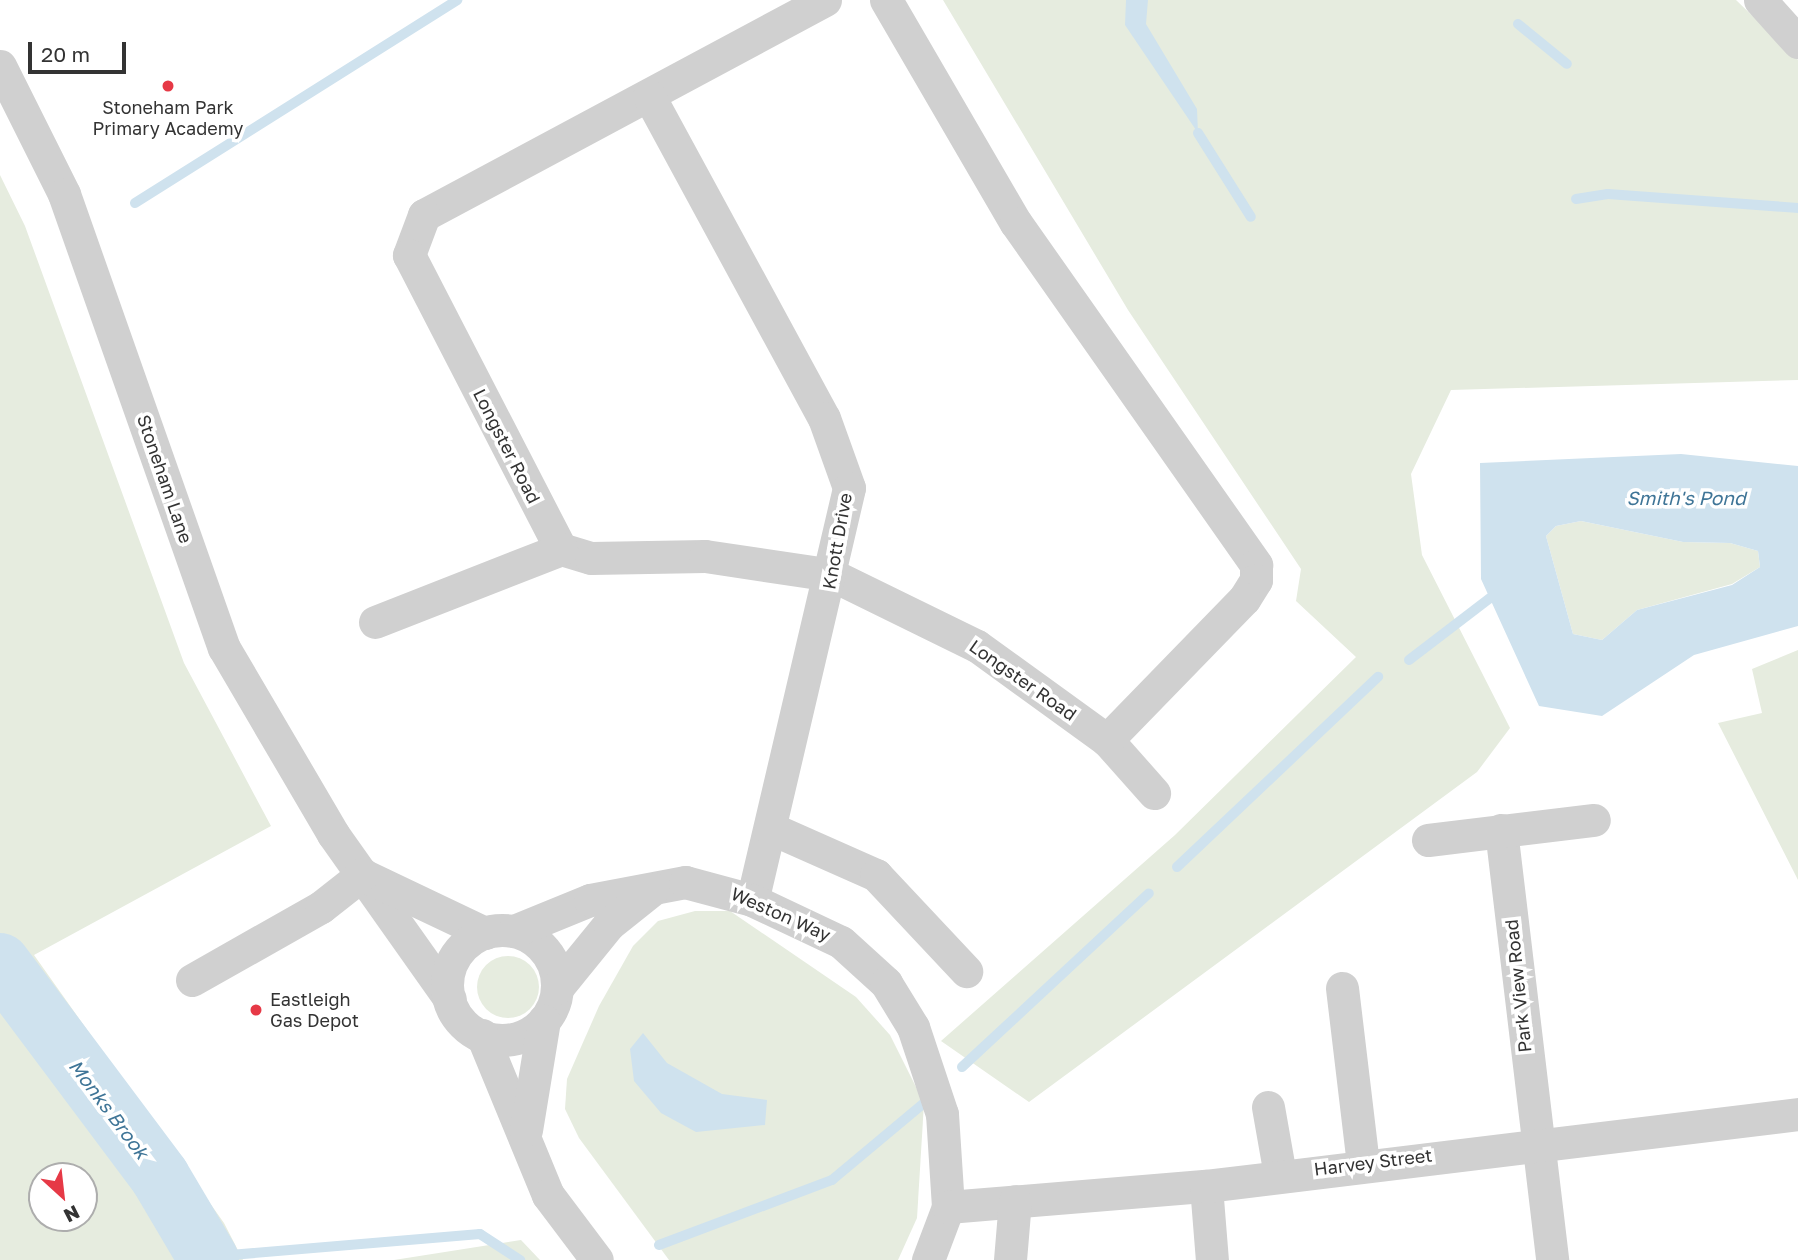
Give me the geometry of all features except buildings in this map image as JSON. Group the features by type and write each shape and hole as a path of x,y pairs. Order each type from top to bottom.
{"street":[{"name":"Longster Road","path":"825,0 424,215 409,255 561,549 591,558 705,556 832,575 977,646 1107,740 1154,793"},
{"path":"886,0 1016,223 1256,565 1256,580 1244,599 1107,740"},
{"path":"1760,0 1798,42"},
{"name":"Stoneham Lane","path":"0,66 64,194 224,648 398,935 450,999"},
{"name":"Knott Drive","path":"649,96 824,418 849,488 832,575 752,900"},
{"path":"374,622 561,549"},
{"path":"1428,840 1594,820"},
{"path":"770,828 876,874 966,971"},
{"name":"Park View Road","path":"1501,830 1535,1143 1552,1260"},
{"path":"192,980 321,907 363,874 546,952 557,988"},
{"path":"526,1132 544,1020 557,988 608,925 660,883"},
{"name":"Weston Way","path":"499,932 590,900 660,883 718,887 841,942 886,983 913,1027 942,1114 948,1208 928,1260"},
{"path":"499,932 454,959 450,999 461,1021 482,1035 509,1039 544,1020"},
{"path":"1342,988 1363,1163"},
{"path":"482,1035 526,1132 548,1195 597,1260"},
{"path":"1268,1107 1280,1175"},
{"name":"Harvey Street","path":"948,1208 1206,1186 1363,1163 1798,1114"},
{"path":"1206,1186 1213,1260"},
{"path":"1010,1260 1015,1201"}],"shaded area":[{"path":"943,0 1736,0 1798,60 1798,380 1451,390 1411,474 1422,555 1510,728 1477,772 1029,1102 941,1041 1175,835 1356,657 1296,601 1301,569 1128,310"},
{"path":"0,175 25,226 184,663 271,826 34,955 224,1223 243,1260 0,1260"},
{"path":"1581,521 1683,542 1730,543 1758,551 1760,567 1732,584 1637,610 1602,640 1573,634 1546,536 1556,526"},
{"path":"1798,650 1798,880 1718,723 1762,713 1752,669"},
{"path":"695,911 730,911 856,997 890,1035 924,1103 917,1218 898,1260 669,1260 579,1138 565,1109 567,1079 599,1006 633,946 658,921"},
{"path":"502,956 514,956 530,965 537,975 537,999 530,1009 514,1018 502,1018 491,1013 482,1004 477,993 477,981 482,970 491,961"},
{"path":"521,1240 540,1260 394,1260"}],"water":[{"path":"1126,0 1148,0 1146,24 1197,109 1198,133 1125,25"},
{"name":"Smith's Pond","path":"1681,454 1798,466 1798,626 1694,655 1602,716 1539,706 1481,579 1480,463","holes":["1581,521 1683,542 1730,543 1758,551 1760,567 1732,585 1637,610 1602,640 1573,634 1546,536 1556,526"]},
{"path":"643,1033 667,1063 722,1094 767,1100 765,1125 696,1132 661,1113 634,1081 630,1049"}],"waterway":[{"path":"135,203 457,0"},
{"path":"1518,24 1567,64"},
{"path":"1198,133 1251,217"},
{"path":"1576,199 1608,194 1798,208"},
{"path":"1409,660 1490,598"},
{"path":"1177,867 1378,677"},
{"path":"962,1067 1149,893"},
{"name":"Monks Brook","path":"0,963 160,1177 209,1260"},
{"path":"659,1245 832,1180 924,1103"},
{"path":"207,1257 480,1234 520,1260"}],"place":[{"name":"Stoneham Park Primary Academy","path":"168,86"},
{"name":"Eastleigh Gas Depot","path":"256,1010"}]}
